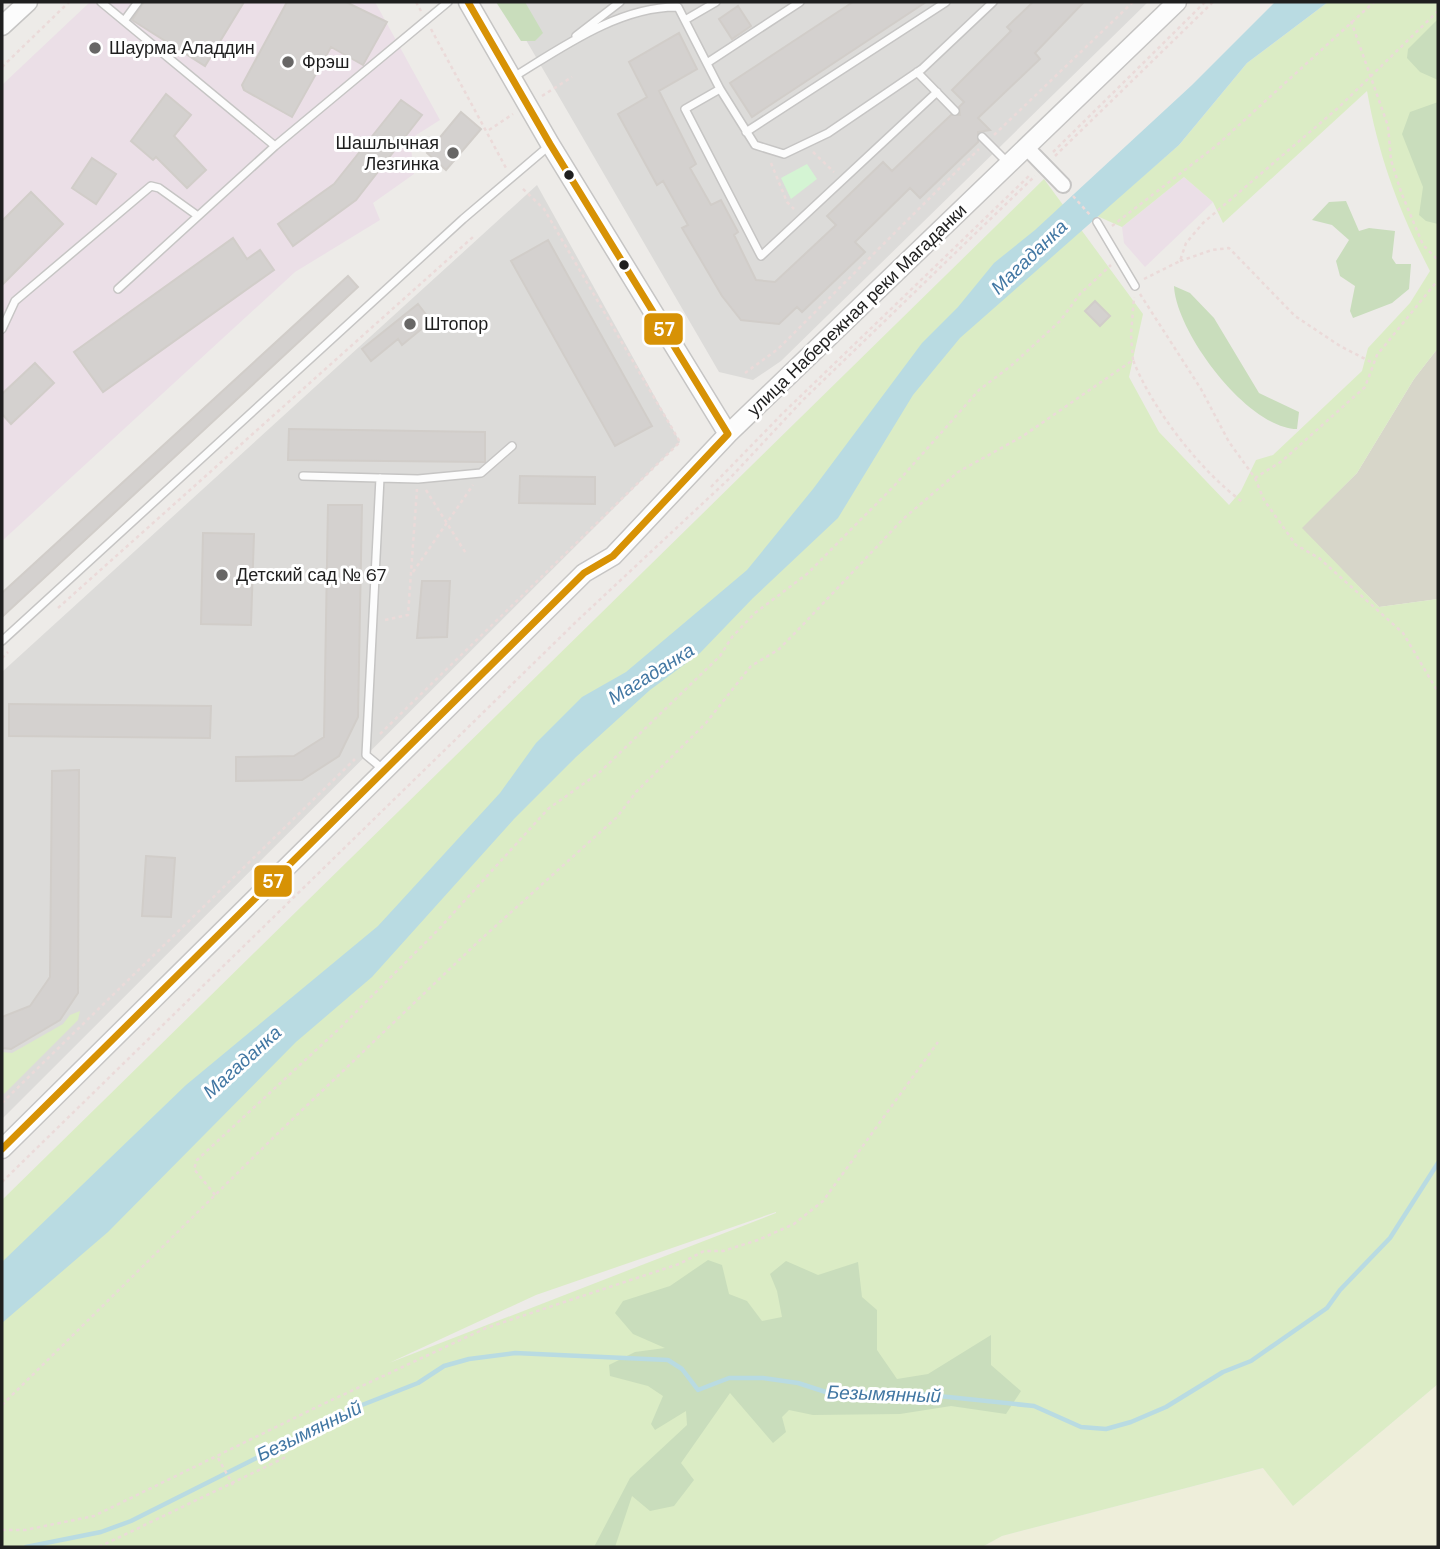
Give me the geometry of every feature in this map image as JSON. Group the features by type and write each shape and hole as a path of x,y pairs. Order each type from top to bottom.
{"street":[{"path":"2,26 28,2"},
{"path":"468,2 550,144 728,434"},
{"name":"улица Набережная реки Магаданки","path":"2,1149 584,573 613,556 728,434 1177,2"},
{"path":"1026,147 1063,185"}],"lane":[{"path":"101,2 275,146"},
{"path":"124,20 138,2"},
{"path":"118,289 275,146 448,2"},
{"path":"556,51 620,2"},
{"path":"685,20 716,2"},
{"path":"707,63 800,2"},
{"path":"746,132 946,2"},
{"path":"512,78 583,35 655,7 678,7 720,89 755,145 783,154 828,133 917,72 993,2"},
{"path":"917,72 955,110"},
{"path":"720,89 685,109 761,256 937,92"},
{"path":"985,139 1009,164"},
{"path":"2,640 550,144"},
{"path":"2,329 15,301 151,186 159,188 198,216"},
{"path":"1097,222 1135,286"},
{"path":"303,476 418,479 481,472 512,446"},
{"path":"380,478 366,755 384,770"}],"path":[{"path":"2,67 69,2"},
{"path":"2,1103 680,442 544,208 511,178 416,2"},
{"path":"745,373 778,349 985,139 1133,2"},
{"path":"2,1182 568,629 732,476 803,400 1205,2"},
{"path":"711,487 782,414 1213,2"},
{"path":"1104,232 1216,146 1374,2"},
{"path":"1180,261 1186,243 1203,223 1338,108 1438,11"},
{"path":"1352,21 1388,126 1391,160 1401,192 1423,245 1438,260"},
{"path":"805,144 841,179"},
{"path":"768,149 787,202 802,217"},
{"path":"1063,185 1097,222"},
{"path":"52,613 473,237"},
{"path":"1135,286 1180,261 1212,250 1229,248 1295,316 1340,346 1374,363"},
{"path":"215,1195 194,1169 197,1160 340,1028 438,930 548,809 600,772 720,656 732,637 755,613 807,574 894,486 979,390 1012,365 1060,321 1080,293 1119,258"},
{"path":"1255,478 1282,461 1365,387 1377,355 1438,280"},
{"path":"1135,286 1131,335 1133,359 1168,422 1229,493 1244,503"},
{"path":"1135,286 1201,389 1229,442 1255,478 1264,500 1296,545 1319,558 1403,634 1438,692"},
{"path":"2,1405 480,940 617,817 636,792 706,723 751,666 778,650 903,519 958,472 1033,429 1133,359"},
{"path":"412,575 481,472"},
{"path":"418,479 449,521 467,555"},
{"path":"374,622 408,615 418,479"},
{"path":"2,658 12,649"},
{"path":"2,1530 25,1530 87,1519 486,1328 679,1264 704,1251 723,1251 758,1240 794,1224 822,1201 847,1170 938,1042"},
{"path":"99,1547 286,1457"},
{"path":"218,1458 233,1484"}],"shaded area":[{"path":"90,2 375,2 440,120 410,139 414,174 373,203 380,220 295,272 2,541 2,85"},
{"path":"504,2 1148,2 781,361 753,380 719,372"},
{"path":"1184,177 1213,202 1145,267 1124,243 1122,227"},
{"path":"537,185 680,442 2,1119 2,672"},
{"path":"1438,348 1438,599 1379,607 1301,528 1357,473 1414,379"}],"green space":[{"path":"496,2 525,2 543,33 535,41 521,41"},
{"path":"1328,2 1438,2 1438,348 1414,379 1357,473 1302,528 1379,607 1438,599 1438,1384 1293,1506 1263,1468 1002,1536 982,1547 2,1547 2,1200 1044,179 1143,314 1129,377 1159,432 1229,505 1241,491 1256,460 1273,455 1362,371 1368,348 1410,303 1430,271 1391,184 1367,91 1223,223 1213,202 1184,177 1122,227 1097,216 1179,145 1247,63","holes":["776,1213 389,1363 536,1295"]},
{"path":"1438,19 1438,80 1420,72 1407,58 1408,49"},
{"path":"1438,102 1438,224 1426,221 1419,215 1423,187 1402,134 1410,112"},
{"path":"807,164 817,179 791,199 781,178"},
{"path":"1346,201 1359,231 1369,228 1395,231 1392,258 1396,264 1411,264 1409,289 1392,303 1353,318 1350,311 1355,286 1340,276 1336,261 1349,240 1332,225 1312,220 1329,202"},
{"path":"1174,286 1190,293 1214,318 1259,393 1299,412 1297,429 1277,424 1257,413 1218,374 1187,328"},
{"path":"80,1011 78,1020 4,1094 2,1052 12,1053 63,1024 70,1015"},
{"path":"708,1260 722,1265 729,1294 747,1301 762,1321 782,1317 777,1291 770,1274 786,1261 818,1275 858,1262 862,1297 877,1310 877,1350 897,1379 928,1374 991,1335 991,1365 1021,1391 1006,1414 951,1406 900,1414 813,1415 789,1410 782,1417 786,1432 773,1443 730,1393 681,1463 694,1480 674,1506 650,1511 632,1496 615,1547 594,1547 630,1478 687,1425 686,1411 655,1430 651,1424 663,1396 648,1386 610,1376 609,1365 635,1352 665,1348 633,1334 615,1313 623,1301 670,1286"},
{"path":"1438,1384 1438,1547 982,1547 1002,1536 1264,1468 1293,1506"}],"water":[{"name":"Магаданка","path":"1275,2 1328,2 1247,63 1179,145 960,338 913,395 838,518 753,598 700,653 650,690 576,757 514,819 372,977 296,1042 108,1232 2,1323 2,1262 186,1085 378,926 500,793 536,743 582,697 626,672 747,570 813,489 922,343 958,307 994,263 1035,230 1192,85"}],"building":[{"path":"144,2 244,2 205,66 132,20"},
{"path":"287,2 346,2 387,22 363,65 331,47 292,117 244,90 242,85"},
{"path":"853,2 926,2 752,117 730,83"},
{"path":"1033,2 1084,2 1035,53 1040,59 978,118 990,130 978,132 978,142 920,198 910,188 855,242 865,252 802,312 797,307 779,324 741,320 722,296 682,228 688,225 663,181 657,185 618,114 647,97 629,62 679,33 697,69 659,91 696,164 690,168 711,205 721,200 738,232 734,235 756,280 775,282 836,225 827,216 883,162 892,171 951,115 960,115 959,107 964,102 952,90 1011,31 1007,27"},
{"path":"738,6 751,26 732,39 719,19"},
{"path":"166,94 191,115 174,136 206,170 187,188 156,157 153,160 131,141"},
{"path":"401,100 422,115 356,200 293,246 278,224 334,184"},
{"path":"461,112 481,129 446,170 427,153"},
{"path":"92,158 116,174 96,204 72,188"},
{"path":"31,192 63,224 2,285 2,221"},
{"path":"233,238 247,259 260,250 274,270 103,392 74,352"},
{"path":"548,240 652,426 615,446 511,261"},
{"path":"348,276 358,287 2,617 2,593"},
{"path":"1095,301 1110,316 1100,326 1085,311"},
{"name":"Штопор","path":"418,304 431,321 402,345 398,339 371,361 362,349"},
{"path":"35,363 54,383 11,424 2,414 2,394"},
{"path":"289,429 485,432 485,462 288,460"},
{"path":"520,476 595,477 595,504 519,503"},
{"path":"328,505 362,505 358,717 339,756 302,780 236,781 236,757 294,756 324,737"},
{"name":"Детский сад № 67","path":"203,533 254,534 251,625 201,624"},
{"path":"422,581 450,581 447,637 417,638"},
{"path":"9,704 211,706 210,738 9,736"},
{"path":"79,770 78,993 60,1020 11,1049 2,1048 2,1017 30,1006 50,977 52,771"},
{"path":"146,856 175,858 171,917 142,916"}],"waterway":[{"name":"Безымянный","path":"26,1547 101,1532 131,1521 362,1405 418,1383 444,1366 469,1359 515,1353 668,1360 682,1369 698,1390 729,1378 763,1378 798,1383 832,1394 900,1392 1034,1406 1081,1427 1106,1429 1166,1407 1223,1372 1251,1361 1327,1308 1340,1290 1390,1238 1438,1163"}],"transit line":[{"name":"57","path":"2,1149 584,573 613,556 728,434 550,144 468,2"}],"place":[{"name":"Шаурма Аладдин","path":"95,48"},
{"name":"Фрэш","path":"288,62"},
{"name":"Шашлычная Лезгинка","path":"453,153"},
{"name":"Штопор","path":"410,324"},
{"name":"Детский сад № 67","path":"222,575"}]}
